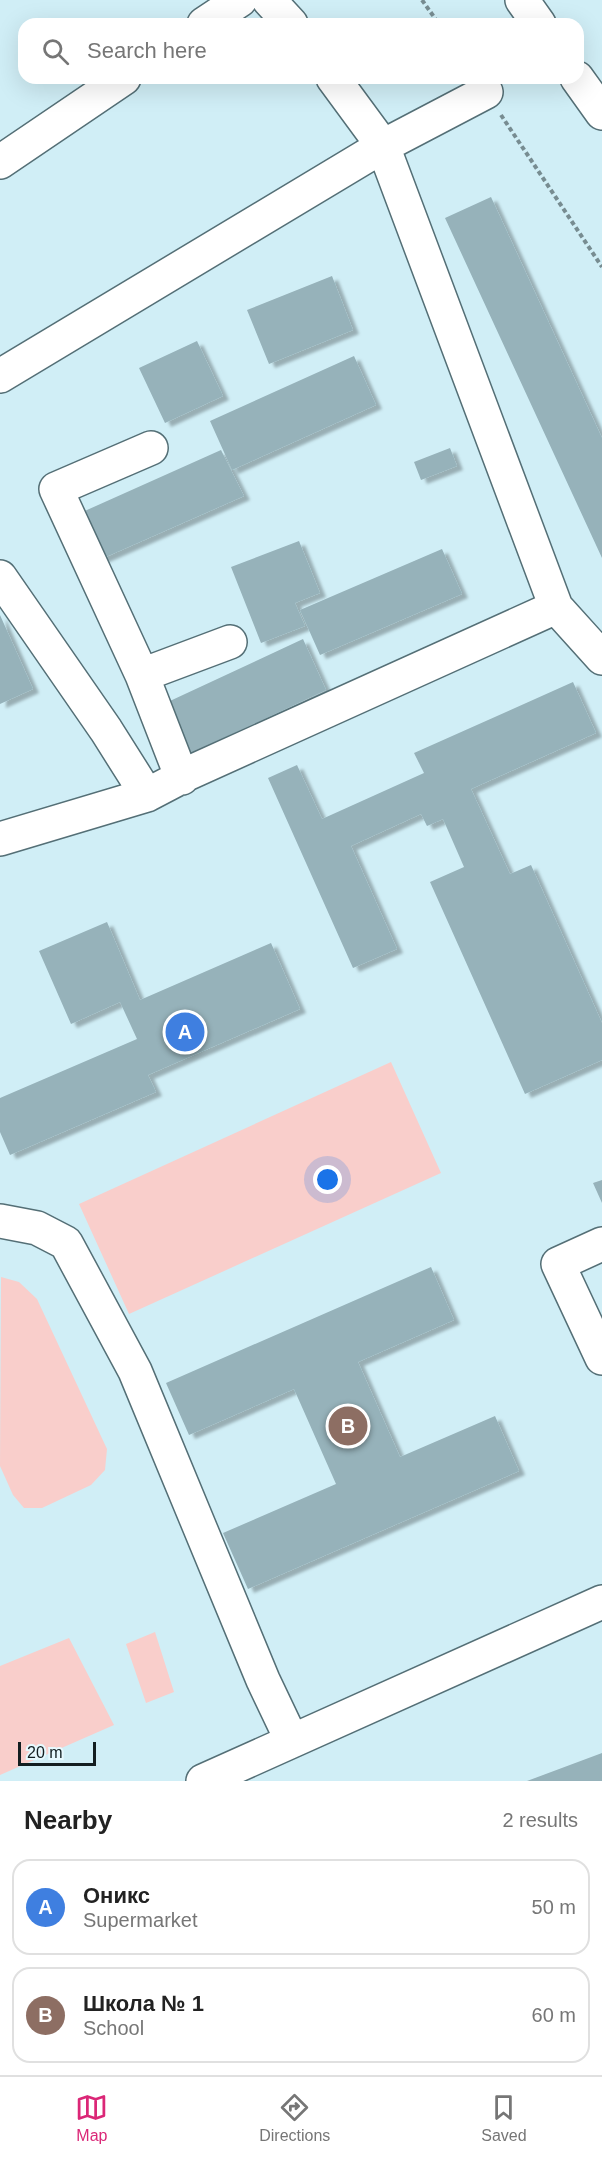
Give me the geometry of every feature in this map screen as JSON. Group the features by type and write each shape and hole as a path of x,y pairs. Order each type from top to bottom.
{"street":[{"path":"213,18 240,0"},
{"path":"269,0 286,18"},
{"path":"522,0 535,18"},
{"path":"0,162 115,84"},
{"path":"337,84 383,146 556,607 602,658"},
{"path":"581,84 602,113"},
{"path":"0,376 383,146 486,92"},
{"path":"151,448 56,489 142,675 182,778"},
{"path":"0,577 106,730 147,795"},
{"path":"0,839 147,795 199,768 556,607"},
{"path":"142,675 230,642"},
{"path":"0,1221 38,1228 66,1243 135,1371 262,1680 292,1742"},
{"path":"602,1244 558,1264 591,1302 602,1358"},
{"path":"203,1781 602,1602"}],"path":[{"path":"422,0 435,18"},
{"path":"486,92 602,267"}],"shaded area":[{"path":"391,1062 441,1173 129,1314 79,1204"},
{"path":"1,1277 19,1282 37,1299 107,1449 105,1470 91,1485 42,1508 24,1508 13,1495 0,1466"},
{"path":"155,1632 174,1692 146,1703 126,1644"},
{"path":"69,1638 114,1725 0,1775 0,1666"}],"building":[{"path":"491,197 602,438 602,558 445,218"},
{"path":"332,276 353,330 269,364 247,310"},
{"path":"197,341 223,396 165,423 139,368"},
{"path":"354,356 376,405 232,470 210,421"},
{"path":"450,448 457,466 421,480 414,462"},
{"path":"221,450 244,496 99,560 78,514"},
{"path":"299,541 320,593 295,603 305,626 261,643 231,567"},
{"path":"442,549 462,594 320,655 300,610"},
{"path":"0,615 33,689 0,704"},
{"path":"303,639 326,690 181,758 157,707"},
{"path":"573,682 596,733 471,789 510,874 531,865 602,1023 602,1060 525,1094 430,882 464,867 443,819 427,826 421,814 351,846 397,949 353,968 268,778 297,765 322,819 424,773 414,753"},
{"path":"107,922 140,1000 271,943 300,1009 148,1075 156,1092 10,1155 0,1132 0,1098 137,1039 120,1002 71,1024 39,951"},
{"path":"602,1180 602,1203 593,1183"},
{"path":"431,1267 454,1320 358,1362 400,1457 495,1416 519,1471 248,1589 223,1533 336,1484 294,1389 189,1435 166,1383"},
{"path":"602,1753 602,1781 527,1781"}],"place":[{"name":"Оникс","path":"185,1032"},
{"name":"Школа № 1","path":"348,1426"}]}
